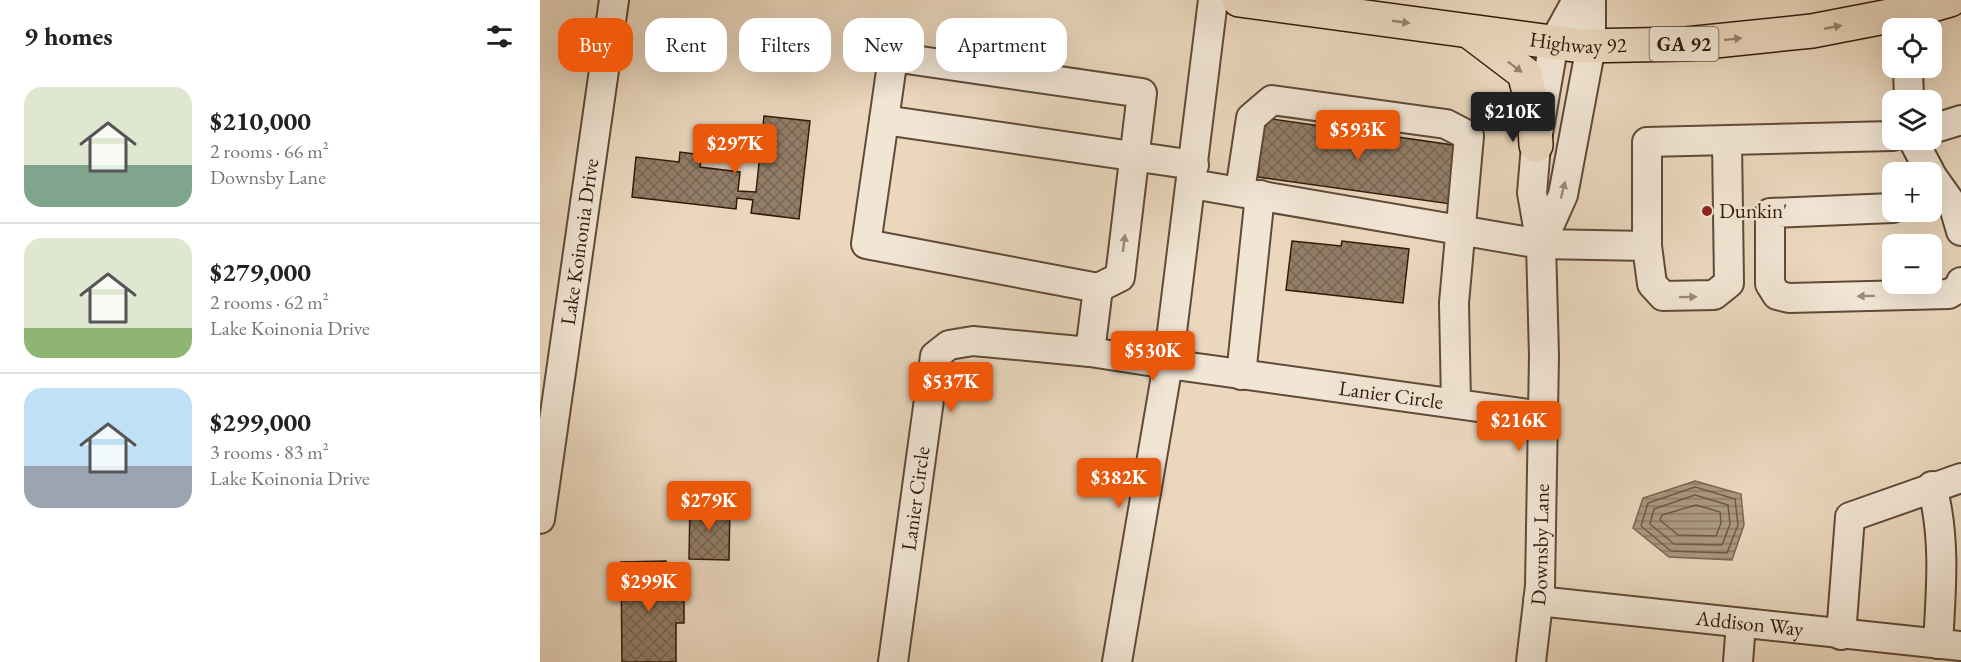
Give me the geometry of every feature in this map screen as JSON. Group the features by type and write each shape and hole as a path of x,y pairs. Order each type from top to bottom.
{"main road":[{"name":"Highway 92","path":"1239,0 1591,46 1686,44 1882,24"},
{"name":"Highway 92","path":"1912,18 1950,0"},
{"path":"1469,31 1524,73 1534,111 1536,145"}],"street":[{"name":"Lake Koinonia Drive","path":"540,519 614,0"},
{"path":"1117,662 1168,364 1213,0"},
{"name":"Downsby Lane","path":"1532,662 1538,601 1543,416 1541,244 1532,193 1536,145 1554,42 1577,0"},
{"name":"Downsby Lane","path":"1541,244 1563,195 1591,46 1592,0"},
{"path":"893,57 1142,93 1120,277 1098,288 866,244 885,120 893,57"},
{"path":"1241,375 1250,193 1251,118 1272,100 1446,123 1469,136 1454,303 1456,403"},
{"path":"885,120 1134,157 1250,193 1541,244 1647,246"},
{"path":"1942,126 1961,120"},
{"path":"1728,142 1729,283 1714,295 1663,296 1652,285 1647,246 1647,142 1728,142 1882,136"},
{"path":"1942,190 1953,207 1961,231"},
{"path":"1882,208 1770,213 1770,284 1777,295 1789,298 1949,294 1960,287 1961,282"},
{"path":"1090,352 1098,288"},
{"name":"Lanier Circle","path":"892,662 935,356 949,345 974,342 1090,352 1543,416"},
{"path":"1841,635 1850,517 1932,486 1961,478"},
{"path":"1932,486 1940,516 1950,645"},
{"name":"Addison Way","path":"1538,601 1950,645"},
{"path":"1738,662 1741,623"}],"water":[{"path":"1695,481 1741,494 1744,525 1732,560 1669,557 1633,528 1643,498"}],"building":[{"path":"764,116 810,121 799,219 751,213 753,200 737,198 736,209 632,197 636,157 679,162 680,152 702,155 700,167 740,172 738,191 756,192"},
{"path":"1264,118 1460,146 1451,204 1258,177"},
{"path":"1292,241 1341,246 1342,241 1409,249 1403,303 1286,290"},
{"path":"690,503 730,504 729,560 689,559"},
{"path":"666,561 666,578 674,578 674,590 684,590 684,623 676,623 676,662 622,662 621,562"}],"place":[{"name":"Dunkin'","path":"1707,211"}]}
